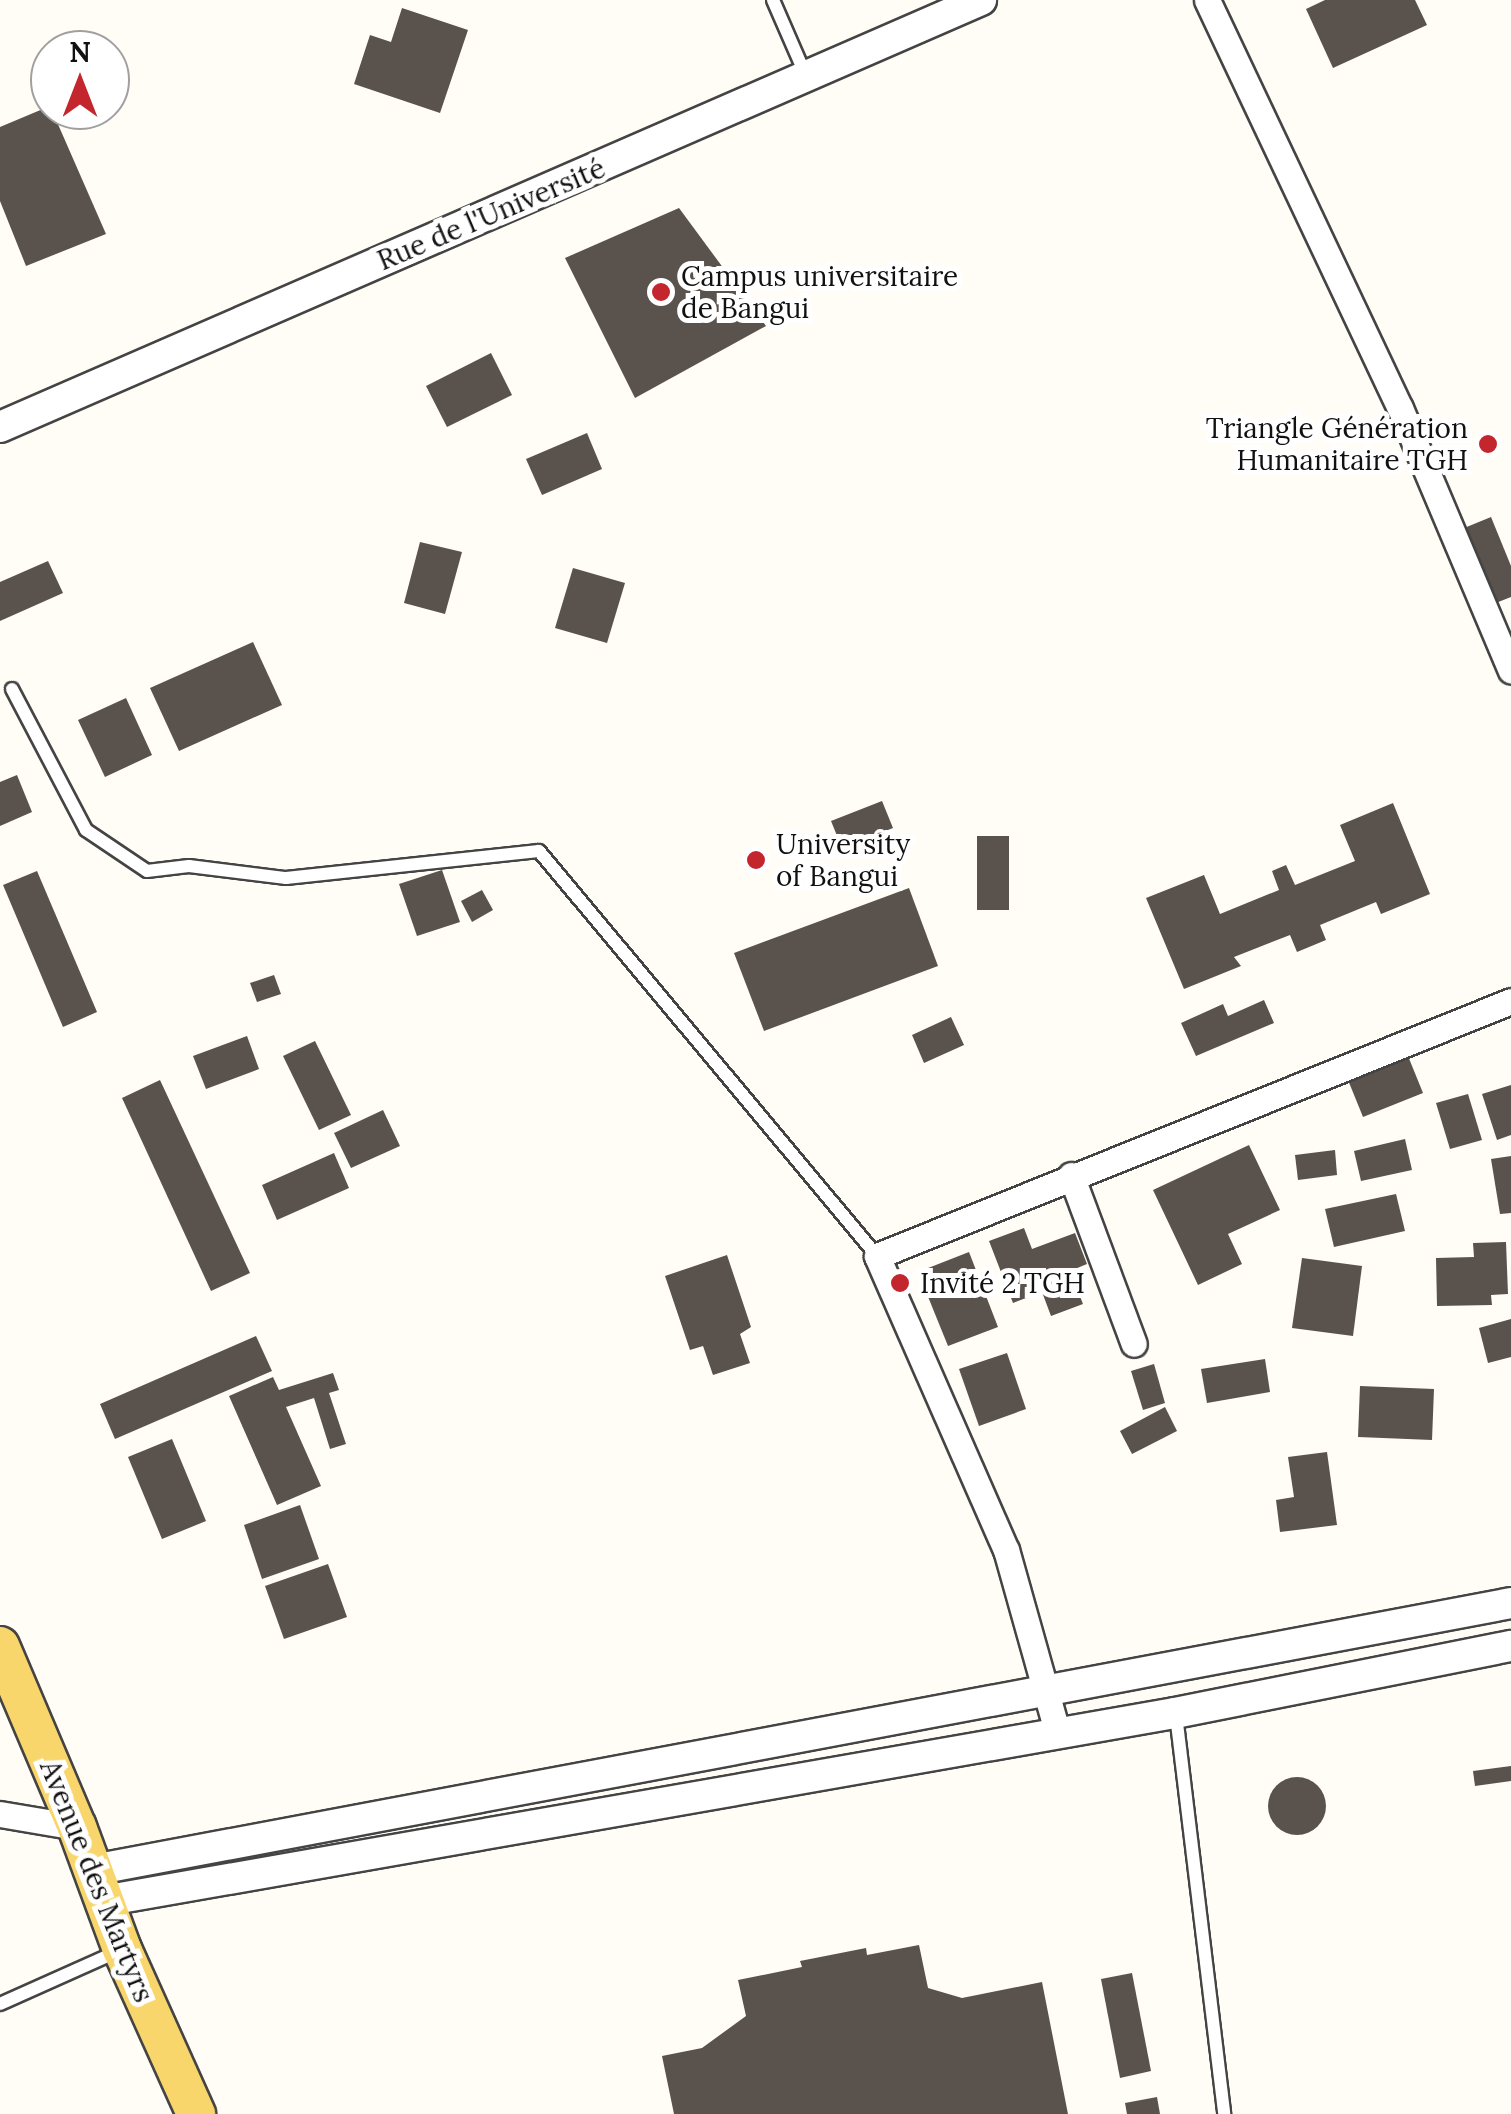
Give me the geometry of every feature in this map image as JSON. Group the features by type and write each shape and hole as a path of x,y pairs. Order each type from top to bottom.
{"main road":[{"name":"Avenue des Martyrs","path":"0,1646 77,1827 122,1949 196,2114"}],"street":[{"name":"Rue de l'Université","path":"0,427 981,0"},
{"path":"1208,0 1400,408 1511,671"},
{"path":"1057,1730 1006,1550 877,1256 1511,1001"},
{"path":"1071,1175 1134,1344"},
{"path":"98,1886 1046,1689 1168,1670 1511,1603"},
{"path":"98,1886 1176,1713 1511,1646"},
{"path":"0,1814 77,1827"}],"lane":[{"path":"773,0 807,77"},
{"path":"12,689 86,830 147,871 190,866 286,878 539,851 877,1256"},
{"path":"1176,1713 1224,2114"},
{"path":"0,2004 122,1949"}],"building":[{"path":"1325,0 1415,0 1427,25 1333,68 1306,9"},
{"path":"402,8 468,30 440,113 354,84 370,35 391,42"},
{"path":"30,114 30,130 60,130 106,234 26,266 0,201 0,127"},
{"name":"Campus universitaire de Bangui","path":"679,208 766,326 635,398 565,258"},
{"path":"491,353 512,395 447,427 426,386"},
{"path":"587,433 602,469 542,495 526,459"},
{"path":"1491,517 1511,566 1511,597 1483,608 1452,533"},
{"path":"420,542 462,552 445,614 404,603"},
{"path":"48,561 63,593 0,621 0,582"},
{"path":"573,568 625,583 607,643 555,628"},
{"path":"253,642 282,705 179,751 150,688"},
{"path":"126,698 152,755 105,777 78,720"},
{"path":"17,775 32,812 0,826 0,782"},
{"path":"882,801 893,828 842,848 831,821"},
{"path":"1393,803 1430,894 1381,914 1376,902 1320,925 1326,940 1297,952 1290,935 1234,957 1241,966 1184,989 1146,898 1204,875 1220,914 1279,890 1272,871 1286,865 1295,885 1355,861 1340,825"},
{"path":"977,836 1009,836 1009,910 977,910"},
{"path":"442,870 460,922 417,936 399,884"},
{"path":"37,871 97,1012 63,1027 3,885"},
{"path":"909,888 938,966 764,1031 734,953"},
{"path":"482,890 493,910 472,922 461,901"},
{"path":"274,975 281,994 257,1002 250,983"},
{"path":"1264,1000 1274,1023 1196,1056 1181,1023 1223,1004 1228,1016"},
{"path":"951,1017 964,1045 924,1063 912,1035"},
{"path":"247,1036 259,1069 206,1089 193,1056"},
{"path":"315,1041 351,1115 319,1130 283,1056"},
{"path":"1408,1056 1423,1093 1363,1117 1348,1080"},
{"path":"160,1080 250,1273 211,1291 122,1098"},
{"path":"1511,1085 1511,1135 1497,1140 1482,1094"},
{"path":"1468,1094 1482,1140 1450,1149 1436,1103"},
{"path":"383,1110 400,1146 351,1168 334,1133"},
{"path":"1405,1139 1412,1170 1361,1181 1354,1151"},
{"path":"1249,1145 1280,1210 1228,1234 1242,1264 1198,1285 1153,1190"},
{"path":"1335,1150 1337,1175 1298,1180 1295,1155"},
{"path":"334,1153 349,1188 277,1220 262,1185"},
{"path":"1511,1156 1511,1213 1500,1214 1491,1159"},
{"path":"1396,1194 1405,1231 1334,1247 1325,1209"},
{"path":"1024,1228 1032,1249 1075,1233 1087,1264 1070,1271 1083,1304 1051,1316 1042,1292 1013,1303 989,1241"},
{"path":"1506,1242 1508,1294 1491,1295 1492,1305 1437,1306 1436,1258 1474,1257 1473,1243"},
{"path":"969,1252 998,1327 948,1346 918,1272"},
{"path":"727,1255 751,1327 740,1334 750,1363 713,1375 703,1346 690,1350 665,1276"},
{"path":"1302,1258 1362,1266 1353,1336 1292,1328"},
{"path":"1511,1319 1511,1357 1488,1363 1479,1328"},
{"path":"256,1336 272,1371 115,1439 100,1404"},
{"path":"1007,1353 1026,1409 979,1426 959,1369"},
{"path":"1265,1359 1270,1392 1207,1403 1201,1369"},
{"path":"1154,1364 1165,1403 1143,1410 1131,1371"},
{"path":"333,1373 339,1390 329,1393 346,1444 330,1449 314,1398 286,1407 321,1486 277,1505 229,1396 273,1377 279,1390"},
{"path":"1360,1386 1434,1389 1432,1440 1358,1437"},
{"path":"1165,1407 1177,1431 1132,1454 1120,1431"},
{"path":"172,1439 206,1521 162,1539 128,1457"},
{"path":"1327,1452 1337,1525 1280,1532 1276,1500 1294,1497 1288,1457"},
{"path":"300,1505 319,1559 262,1579 244,1525"},
{"path":"328,1564 347,1617 284,1639 265,1586"},
{"path":"1511,1766 1511,1781 1475,1786 1473,1771"},
{"path":"1297,1777 1318,1785 1326,1806 1318,1827 1297,1835 1276,1827 1268,1806 1276,1785"},
{"path":"919,1945 928,1988 962,1998 1042,1982 1068,2114 674,2114 662,2056 702,2048 746,2016 738,1980 802,1967 800,1961 866,1948 867,1955"},
{"path":"1132,1973 1151,2071 1120,2078 1101,1979"},
{"path":"1157,2097 1160,2114 1127,2114 1125,2103"}],"place":[{"name":"Campus universitaire de Bangui","path":"661,292"},
{"name":"Triangle Génération Humanitaire TGH","path":"1488,444"},
{"name":"University of Bangui","path":"756,860"},
{"name":"Invité 2 TGH","path":"900,1283"}]}
